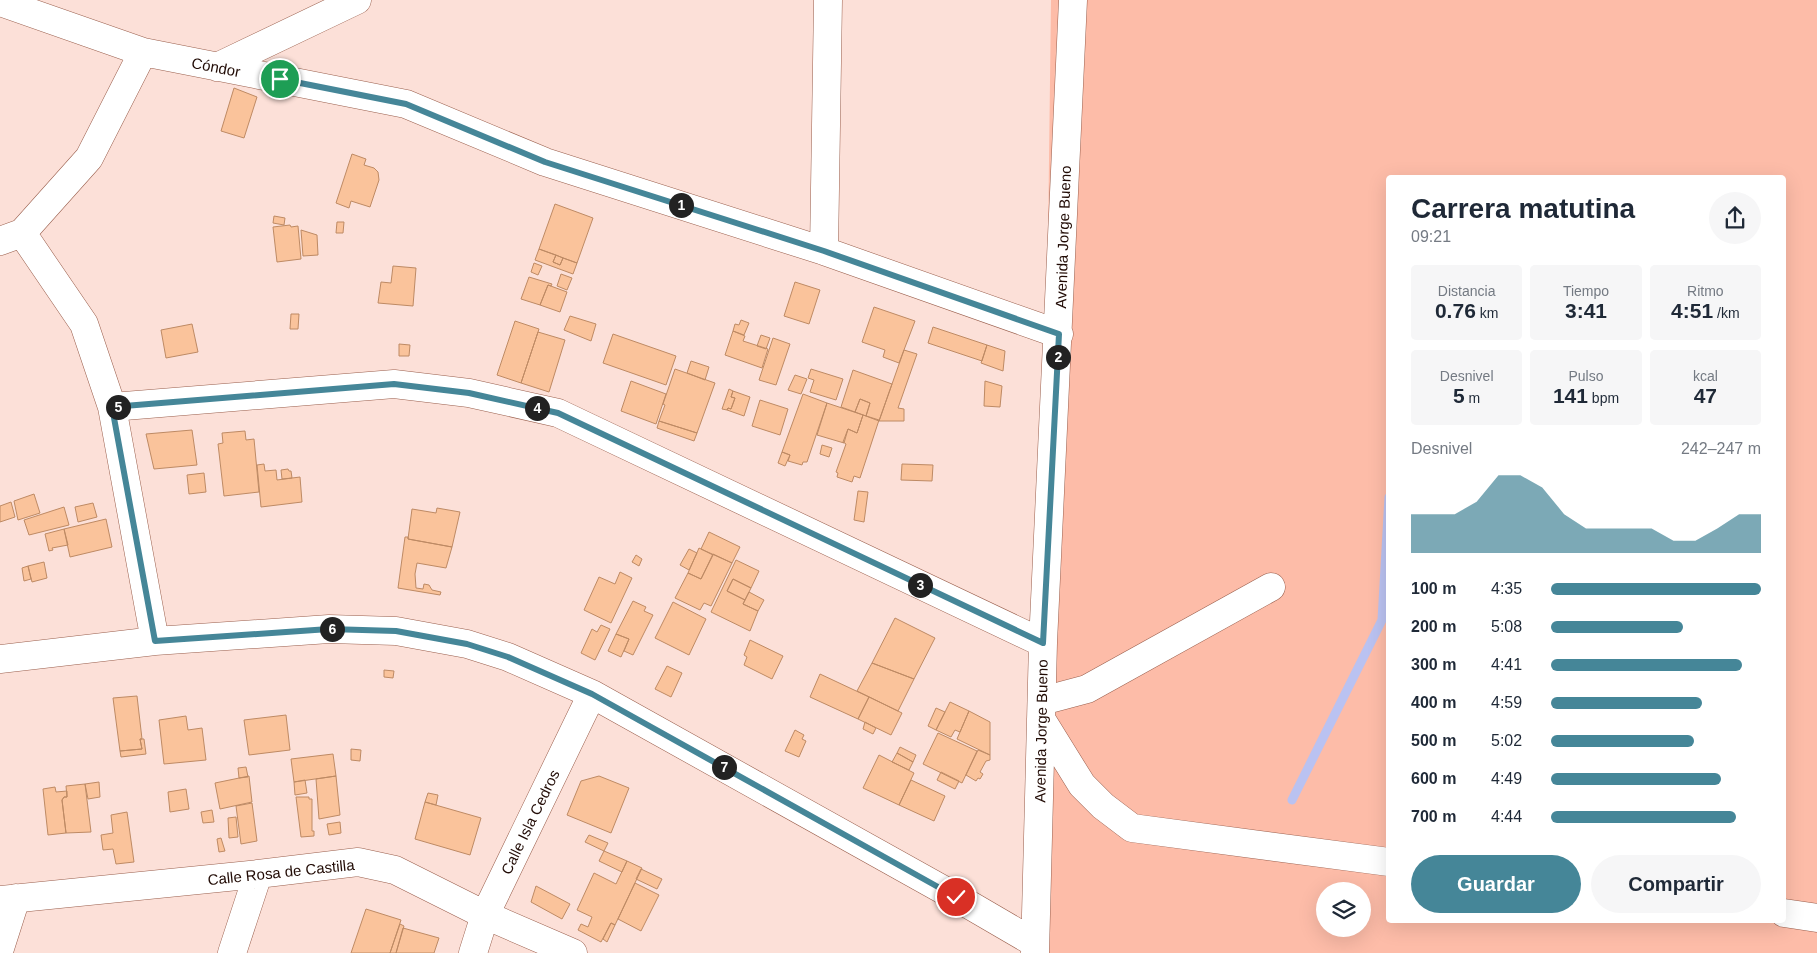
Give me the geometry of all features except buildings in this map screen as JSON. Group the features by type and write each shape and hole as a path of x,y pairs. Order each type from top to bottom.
{"street":[{"path":"216,67 357,0"},
{"path":"824,251 828,0"},
{"name":"Avenida Jorge Bueno","path":"1035,948 1043,643 1074,0"},
{"name":"Cóndor","path":"0,2 143,52 406,104 545,162 824,251 1059,334"},
{"path":"143,52 88,158 11,237 84,324 112,407 155,641"},
{"path":"112,407 394,384 469,393 558,413 1043,643"},
{"path":"1270,587 1087,689 1042,710 1082,785 1103,806 1132,828 1386,862"},
{"path":"0,659 155,641 329,629 396,631 467,644 508,657 592,694 956,897 1035,948"},
{"name":"Calle Isla Cedros","path":"473,953 485,915 592,694"},
{"name":"Calle Rosa de Castilla","path":"8,899 358,862 395,870 485,915 573,953"},
{"path":"232,953 258,874"},
{"path":"0,948 8,899"},
{"path":"1786,913 1817,918"}],"shaded area":[{"path":"1051,0 1817,0 1817,953 1043,953 1043,643"}],"waterway":[{"path":"1292,800 1382,620 1386,550"}],"route":[{"path":"280,79 406,104 545,162 824,251 1059,334 1043,643 558,413 469,393 394,384 112,407 155,641 329,629 396,631 467,644 508,657 592,694 956,897"}]}
